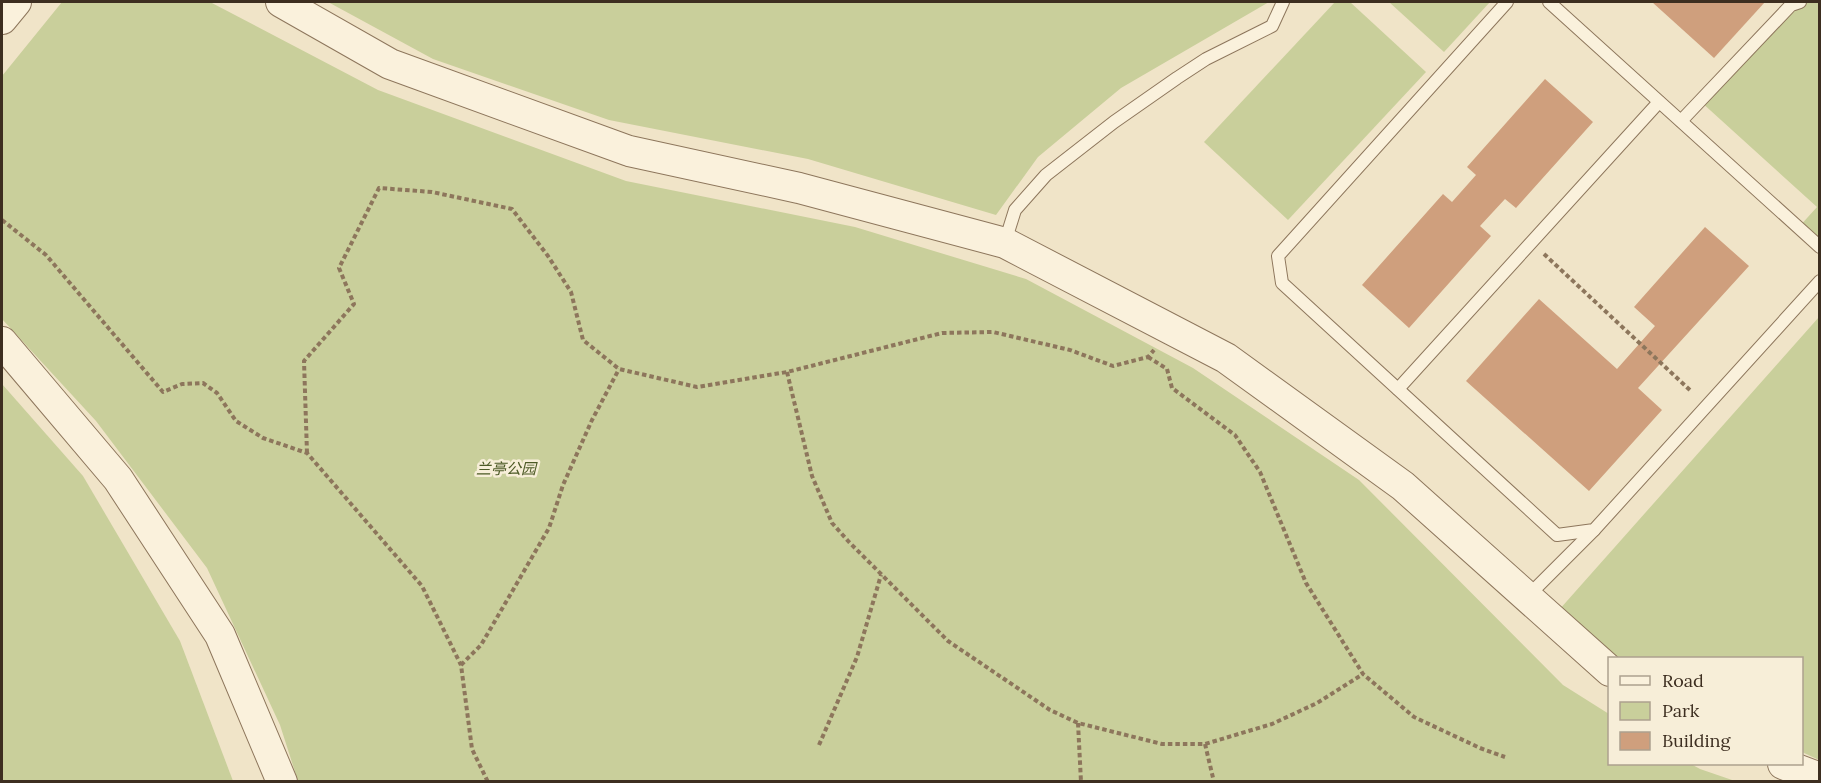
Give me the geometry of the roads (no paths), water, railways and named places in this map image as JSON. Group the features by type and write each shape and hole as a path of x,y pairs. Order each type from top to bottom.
{"street":[{"path":"2,19 16,2"},
{"path":"281,2 390,64 629,151 799,188 1005,243 1226,358 1403,486 1608,669"},
{"path":"2,342 118,478 220,635 282,782"},
{"path":"1786,765 1820,778"}],"lane":[{"path":"1005,243 1015,210 1046,175 1114,122 1176,78 1206,59 1272,26 1283,2"},
{"path":"1507,2 1278,256 1282,283 1557,535 1594,530"},
{"path":"1549,2 1820,247"},
{"path":"1681,121 1791,5 1800,2"},
{"path":"1398,389 1659,102"},
{"path":"1527,597 1594,530 1820,281"}],"park label":[{"name":"兰亭公园","path":"506,469"}]}
